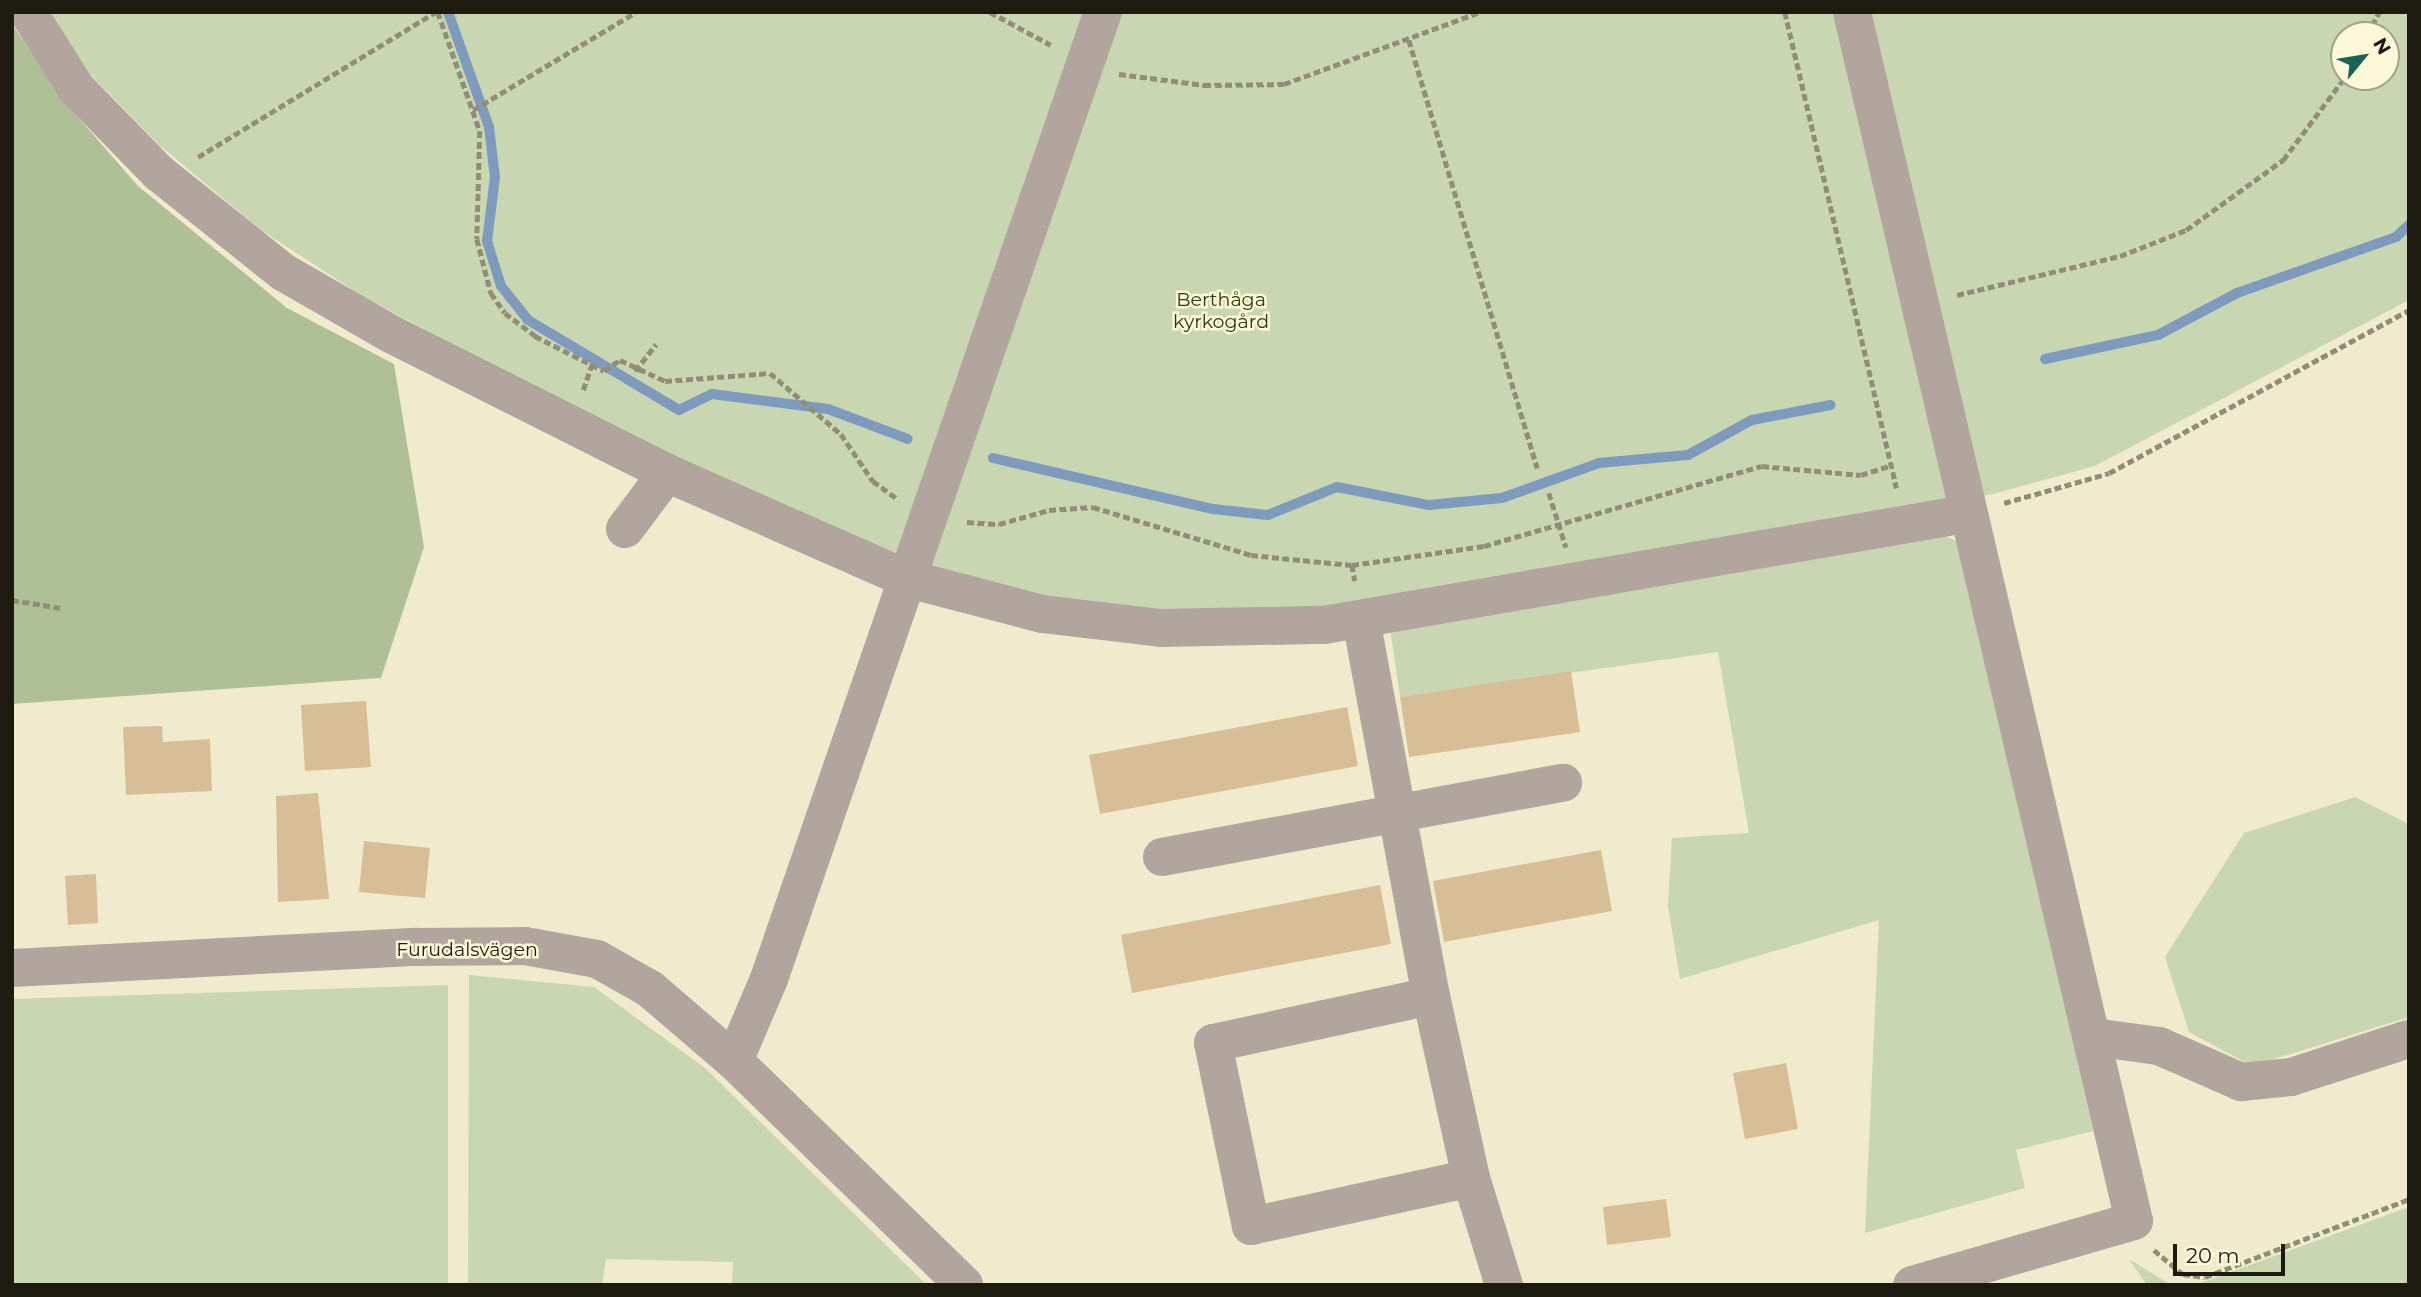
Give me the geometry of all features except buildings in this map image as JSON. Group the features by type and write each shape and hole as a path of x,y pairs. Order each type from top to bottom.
{"street":[{"path":"28,12 76,88 163,177 283,272 391,334 667,473 905,578 1042,614 1161,628 1324,625 1965,514"},
{"path":"734,1060 768,979 1103,12"},
{"path":"1852,12 1965,514 2093,1037 2134,1221 1912,1285"},
{"path":"625,528 667,473"},
{"path":"1361,618 1431,996 1471,1178 1504,1285"},
{"path":"1163,857 1563,783"},
{"name":"Furudalsvägen","path":"12,968 525,946 597,959 650,989 734,1060 964,1285"},
{"path":"1431,996 1213,1043 1251,1226 1471,1178"},
{"path":"2093,1037 2159,1046 2241,1082 2291,1077 2409,1039"}],"path":[{"path":"163,177 437,12 473,110 483,149 474,197 477,239 495,299 535,336 604,371 620,360 635,371 666,381 770,373 841,434 873,481 929,511 988,525 1059,508 1093,508 1251,555 1314,565 1484,546 1762,466 1861,475 1892,465"},
{"path":"473,110 635,12"},
{"path":"990,12 1085,64 1129,78 1284,84 1480,12"},
{"path":"1785,12 1906,524"},
{"path":"1409,40 1537,468"},
{"path":"1918,304 2120,256 2186,230 2283,160 2335,91"},
{"path":"1965,514 2109,473 2409,310"},
{"path":"635,371 656,344"},
{"path":"1549,493 1559,525"},
{"path":"12,600 61,608"},
{"path":"2134,1221 2160,1258 2193,1278 2409,1199"}],"green space":[{"name":"Berthåga kyrkogård","path":"49,12 2409,12 2409,300 2095,466 1993,494 1323,607 1166,613 998,589 854,543 584,414 364,297 261,230 158,144 89,73"},
{"path":"12,24 63,100 138,186 287,308 394,364 424,547 381,678 12,704"},
{"path":"1945,536 1959,542 2093,1131 2016,1150 2025,1188 1865,1233 1879,920 1680,979 1668,906 1672,838 1749,833 1718,652 1400,697 1390,628"},
{"path":"2355,797 2409,824 2409,1017 2252,1066 2189,1032 2165,957 2244,833"},
{"path":"469,975 594,987 705,1068 927,1285 732,1285 733,1262 606,1259 602,1285 468,1285"},
{"path":"448,985 448,1285 12,1285 12,999"},
{"path":"2409,1207 2409,1285 2195,1285"},
{"path":"2129,1259 2171,1285 2147,1285"}],"waterway":[{"path":"448,12 489,127 495,177 487,241 501,286 528,320 679,410 712,394 828,409 908,439"},
{"path":"2045,359 2158,335 2237,293 2396,237 2409,225"},
{"path":"993,458 1213,509 1268,515 1337,487 1429,505 1502,498 1599,463 1688,455 1752,420 1831,405"}]}
